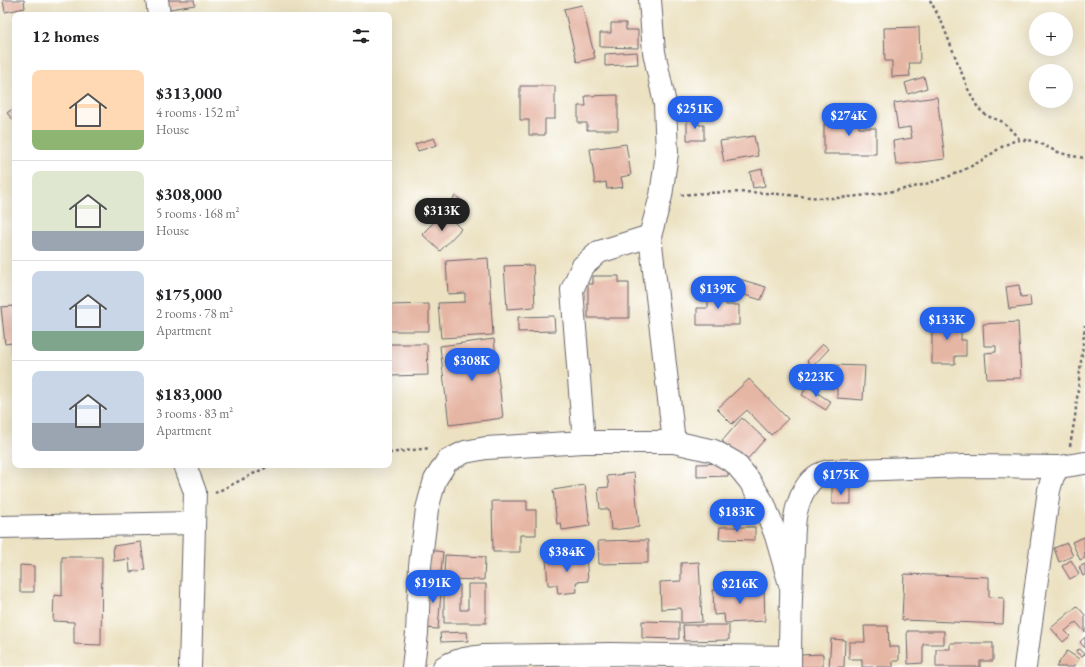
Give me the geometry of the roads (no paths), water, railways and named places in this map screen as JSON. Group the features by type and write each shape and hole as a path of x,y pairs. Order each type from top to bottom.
{"street":[{"path":"158,0 159,12"},
{"path":"650,0 654,52 665,104 667,153 661,196 650,236 674,442"},
{"path":"584,442 572,290 582,267 599,252 650,236"},
{"path":"413,667 417,633 420,566 427,509 435,480 447,461 465,452 486,448 584,442 674,442 714,451 735,463 749,480 764,504 776,536 790,588"},
{"path":"444,667 464,658 484,656 610,654 790,662 790,588 796,511 809,482 816,475 822,472 964,466 1070,465"},
{"path":"1025,667 1049,490 1053,476 1070,465"},
{"path":"186,468 195,492 190,667"},
{"path":"0,527 195,516"}]}
